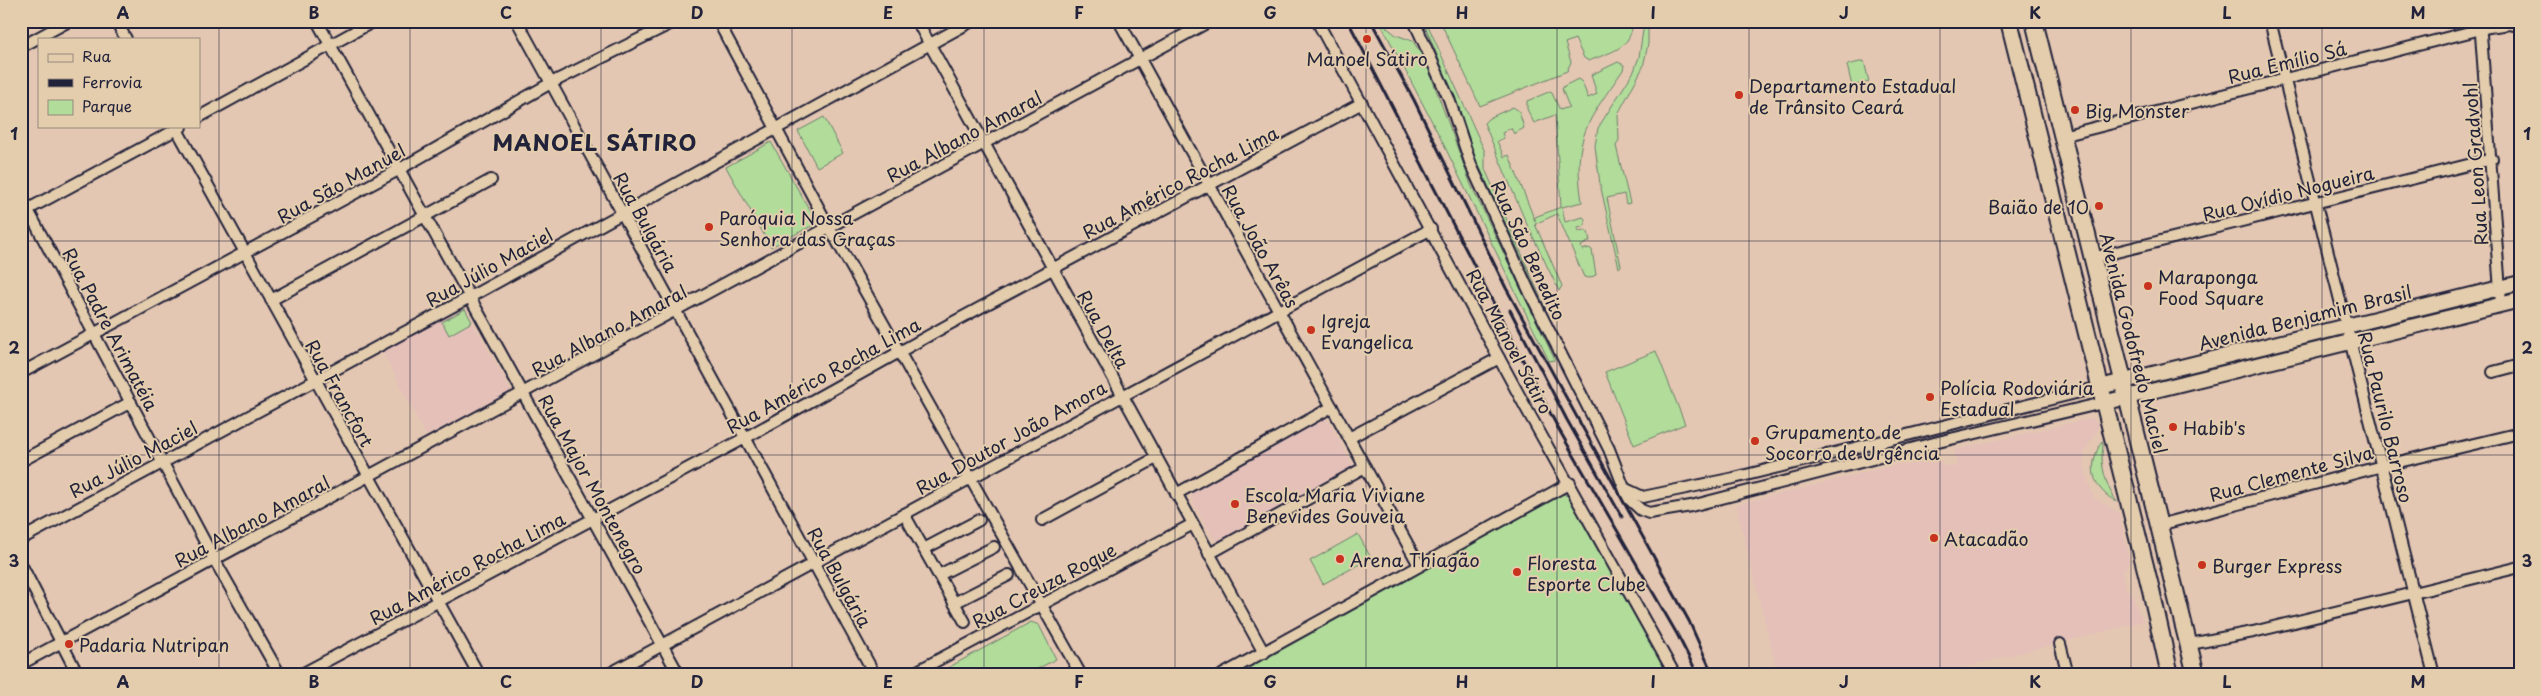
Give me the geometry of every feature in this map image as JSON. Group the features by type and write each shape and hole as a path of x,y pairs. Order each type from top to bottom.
{"main road":[{"path":"2009,21 2101,395 2152,590 2170,675"},
{"name":"Avenida Godofredo Maciel","path":"2034,21 2190,644 2196,675"},
{"path":"2048,181 2072,175"},
{"path":"2062,237 2086,230"},
{"name":"Avenida Benjamim Brasil","path":"2101,395 2347,327 2520,283"},
{"name":"Avenida Benjamim Brasil","path":"2125,389 2350,342 2520,300"}],"street":[{"path":"21,47 69,21"},
{"path":"116,21 125,38"},
{"name":"Rua Major Montenegro","path":"317,21 680,675"},
{"path":"200,116 374,21"},
{"name":"Rua Bulgária","path":"517,21 875,675"},
{"name":"Rua São Manuel","path":"21,373 245,254 552,83 676,21"},
{"path":"718,21 829,227 973,479 1081,675"},
{"name":"Rua Delta","path":"917,21 1264,653"},
{"name":"Rua Júlio Maciel","path":"21,539 972,21"},
{"name":"Rua João Arêas","path":"1119,21 1419,565"},
{"name":"Rua Albano Amaral","path":"21,664 676,312 1210,21"},
{"name":"Rua Manoel Sátiro","path":"1317,21 1499,358 1675,675"},
{"name":"Rua São Benedito","path":"1414,21 1449,99 1471,165 1626,489 1628,498 1636,508 1649,513 1691,506 1938,442 2101,395"},
{"name":"Rua Paurilo Barroso","path":"2270,21 2283,80 2316,203 2434,675"},
{"name":"Rua Emílio Sá","path":"2062,136 2283,80 2481,25 2510,24 2520,26"},
{"name":"Rua Leon Gradvohl","path":"2481,25 2501,304"},
{"name":"Rua Américo Rocha Lima","path":"300,675 746,438 1052,269 1362,103"},
{"path":"25,212 175,128"},
{"name":"Rua Francfort","path":"178,128 368,478 440,601 479,675"},
{"name":"Rua Ovídio Nogueira","path":"2092,258 2492,159"},
{"path":"271,300 491,180"},
{"name":"Rua Padre Arimatéia","path":"25,212 95,334 214,559 280,675"},
{"name":"Rua Doutor João Amora","path":"607,675 904,514 973,479 1122,395 1431,229"},
{"path":"1349,438 1499,358"},
{"path":"2493,372 2520,365"},
{"path":"1626,489 1643,497 2101,395"},
{"path":"21,461 131,402"},
{"path":"1176,494 1332,407"},
{"name":"Rua Clemente Silva","path":"2159,525 2382,466 2520,433"},
{"path":"1042,520 1156,458"},
{"path":"1210,554 1365,468"},
{"path":"1734,478 1739,494"},
{"path":"1222,675 1570,483"},
{"path":"904,514 965,622"},
{"path":"924,549 979,520"},
{"name":"Rua Creuza Roque","path":"910,675 1193,524"},
{"path":"939,575 994,547"},
{"path":"21,564 78,675"},
{"path":"2190,644 2253,632 2520,567"},
{"path":"954,603 1009,575"},
{"path":"2060,644 2068,675"}],"shaded area":[{"path":"461,309 465,309 511,391 426,436 381,348"},
{"path":"1326,417 1354,467 1221,542 1214,539 1191,498 1193,490"},
{"name":"Atacadão","path":"2093,418 2099,425 2085,452 2084,466 2093,497 2119,513 2130,563 2123,571 2126,588 2134,597 2138,612 2144,621 1935,675 1778,675 1736,505 1898,464 1907,465 1938,459 1945,466 1957,467 1954,450"}],"green space":[{"path":"1423,21 1426,21 1485,152 1485,169 1546,310 1474,155 1459,108"},
{"path":"1440,21 1633,21 1629,38 1613,52 1589,61 1584,58 1575,39 1565,43 1571,62 1567,71 1480,106"},
{"path":"1380,22 1396,35 1413,41 1426,62 1471,185 1555,360 1549,361 1441,139"},
{"path":"1644,24 1648,25 1648,44 1643,67 1618,114 1619,140 1616,146 1630,203 1626,204 1624,194 1607,198 1621,266 1619,268 1600,184 1595,146 1598,128 1634,71 1639,57"},
{"path":"1864,61 1869,82 1852,86 1847,65"},
{"path":"1618,62 1624,65 1623,70 1592,117 1581,145 1579,179 1582,202 1562,207 1565,222 1583,217 1585,219 1585,226 1578,228 1578,231 1585,230 1588,232 1590,241 1581,246 1582,250 1589,248 1592,250 1596,275 1589,278 1584,277 1557,214 1535,224 1562,286 1559,291 1524,218 1484,123 1489,118 1513,107 1519,111 1524,128 1514,134 1511,128 1502,133 1504,138 1497,141 1504,157 1509,155 1535,221 1535,217 1561,207 1555,115 1534,123 1527,109 1527,101 1551,91 1560,110 1569,107 1562,89 1564,86 1578,79 1582,82 1588,98 1597,94 1591,75"},
{"path":"824,117 843,153 817,167 798,131"},
{"path":"771,142 817,223 771,247 726,167"},
{"path":"465,309 472,322 449,335 442,322"},
{"path":"1656,351 1685,424 1634,445 1605,372"},
{"path":"2102,441 2104,474 2117,502 2102,490 2094,476 2094,459"},
{"name":"Floresta Esporte Clube","path":"1563,494 1570,497 1654,648 1666,675 1236,675"},
{"name":"Arena Thiagão","path":"1358,534 1371,558 1323,584 1310,561"},
{"path":"1031,622 1039,625 1056,659 1026,675 935,675"}],"railway":[{"path":"1348,21 1558,428 1677,634 1698,675"},
{"path":"1371,21 1414,100 1506,288 1689,621 1713,675"},
{"path":"1510,310 1567,420 1622,517"}],"place":[{"name":"Manoel Sátiro","path":"1367,39"},
{"name":"Departamento Estadual de Trânsito Ceará","path":"1739,95"},
{"name":"Big Monster","path":"2075,110"},
{"name":"Baião de 10","path":"2099,206"},
{"name":"Paróquia Nossa Senhora das Graças","path":"709,227"},
{"name":"Maraponga Food Square","path":"2148,286"},
{"name":"Igreja Evangelica","path":"1311,330"},
{"name":"Polícia Rodoviária Estadual","path":"1930,397"},
{"name":"Habib's","path":"2173,427"},
{"name":"Grupamento de Socorro de Urgência","path":"1755,441"},
{"name":"Escola Maria Viviane Benevides Gouveia","path":"1235,504"},
{"name":"Atacadão","path":"1934,538"},
{"name":"Arena Thiagão","path":"1340,559"},
{"name":"Burger Express","path":"2202,565"},
{"name":"Floresta Esporte Clube","path":"1517,572"},
{"name":"Padaria Nutripan","path":"69,644"}],"district":[{"name":"MANOEL SÁTIRO","path":"595,141"}]}
